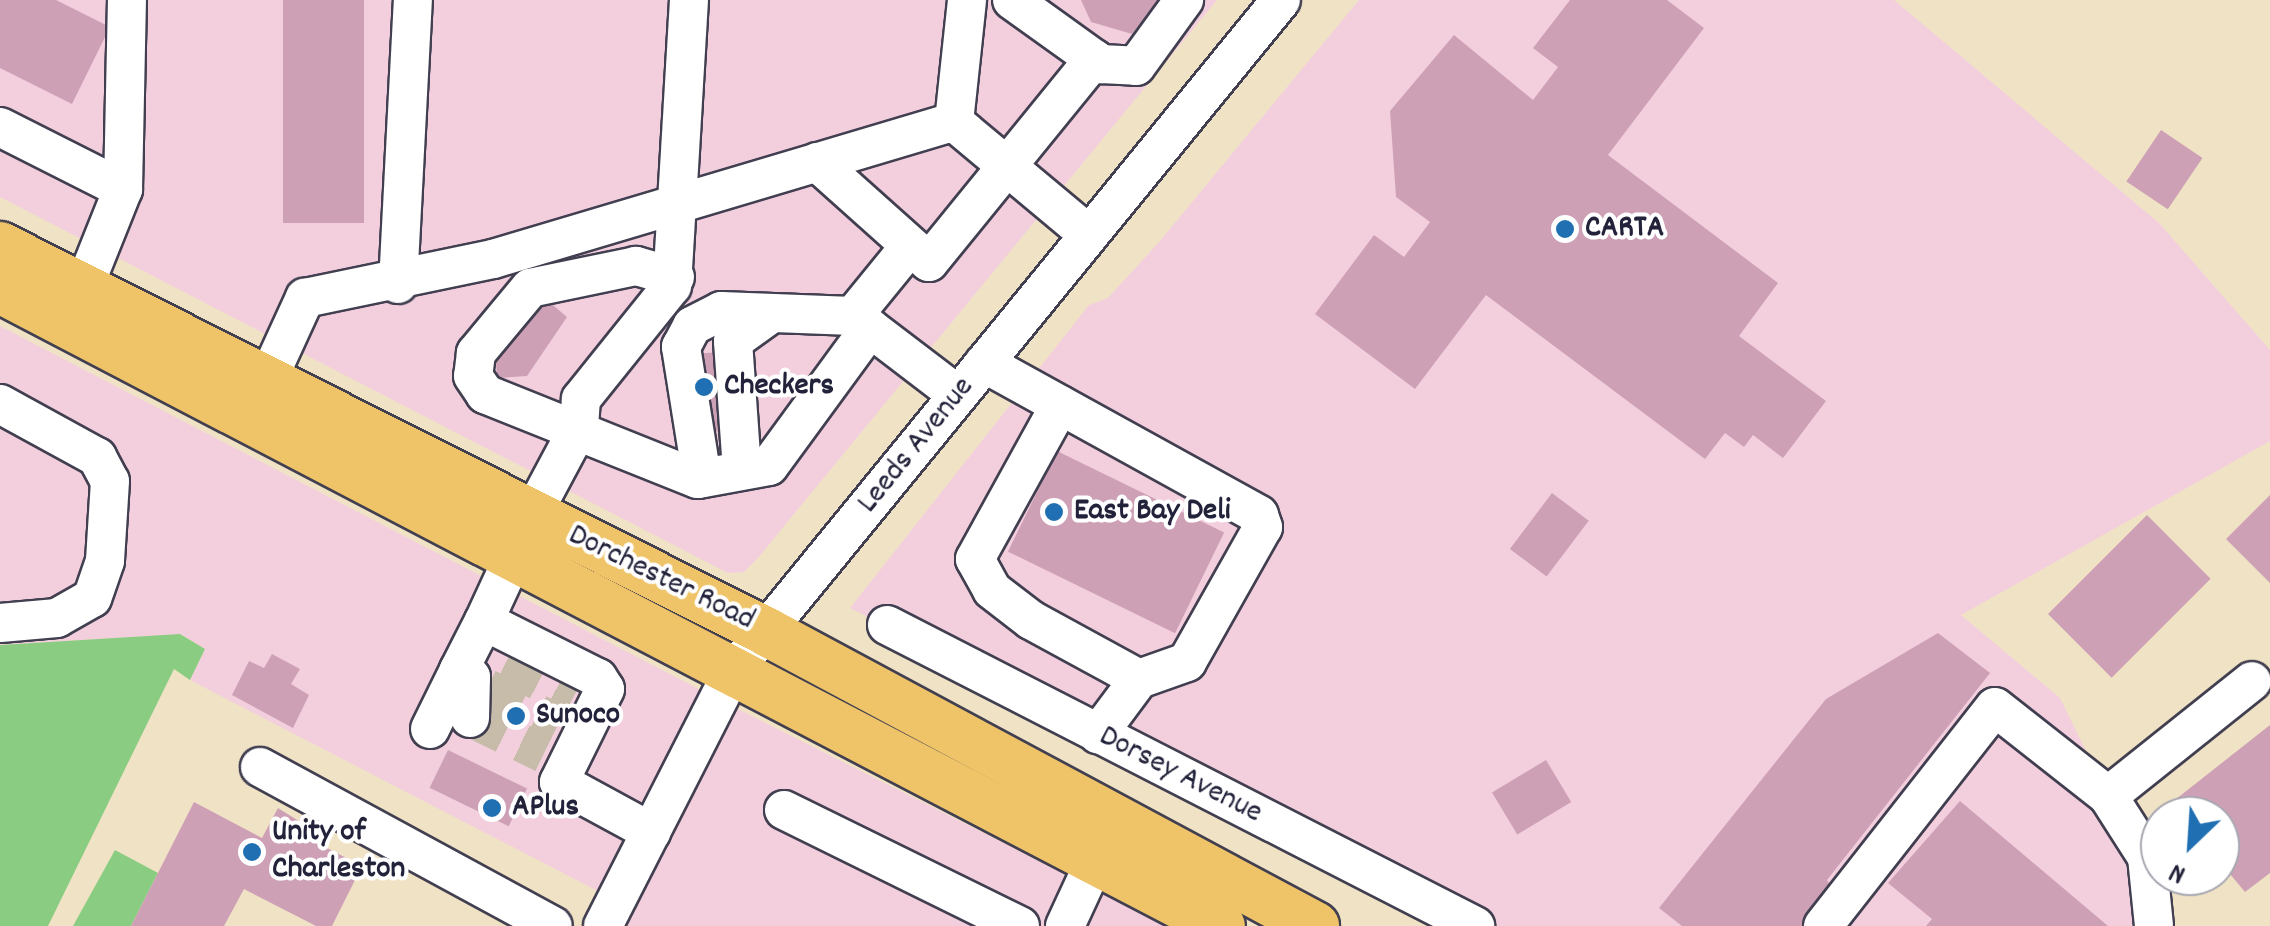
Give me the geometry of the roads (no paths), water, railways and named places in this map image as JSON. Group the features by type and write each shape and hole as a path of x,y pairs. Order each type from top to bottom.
{"main road":[{"name":"Dorchester Road","path":"0,246 266,384 523,536 733,671 1220,926"},
{"name":"Dorchester Road","path":"0,289 523,536 767,632 1316,926"}],"street":[{"path":"398,284 413,0"},
{"path":"430,729 478,683 484,621 580,427 581,399 674,278 689,0"},
{"path":"954,122 967,0"},
{"path":"1012,0 1094,59 1136,66 1184,0"},
{"name":"Leeds Avenue","path":"602,926 733,671 1282,0"},
{"path":"83,289 123,189 125,2"},
{"path":"817,162 929,262 1094,59"},
{"path":"266,384 306,298 336,286 398,284 954,122"},
{"path":"954,122 1089,235"},
{"path":"0,127 123,189"},
{"path":"674,278 636,266 530,288 476,353 473,376 485,394 580,427 702,478 769,466 910,246"},
{"path":"702,478 681,347 692,326 721,310 862,322 958,395"},
{"path":"742,470 733,341 772,313"},
{"path":"984,364 1259,514 1263,527 1187,662 1139,679 1098,734"},
{"path":"0,404 97,457 110,481 106,561 92,598 57,618 0,623"},
{"path":"1060,405 975,559 992,590 1031,620 1139,679"},
{"path":"484,621 598,678 605,689 566,728 560,782 650,832"},
{"name":"Dorsey Avenue","path":"886,626 1474,926"},
{"path":"2108,796 2252,681"},
{"path":"1823,926 1995,708 2108,796 2147,857 2154,926"},
{"path":"260,767 553,926"},
{"path":"784,810 1020,926"},
{"path":"1065,926 1095,860"}],"tunnel":[{"path":"505,664 572,699"},
{"path":"487,688 559,724"},
{"path":"470,718 544,754"}],"place":[{"name":"CARTA","path":"1565,229"},
{"name":"Checkers","path":"704,387"},
{"name":"East Bay Deli","path":"1054,512"},
{"name":"Sunoco","path":"516,716"},
{"name":"APlus","path":"492,808"},
{"name":"Unity of Charleston","path":"252,852"}]}
